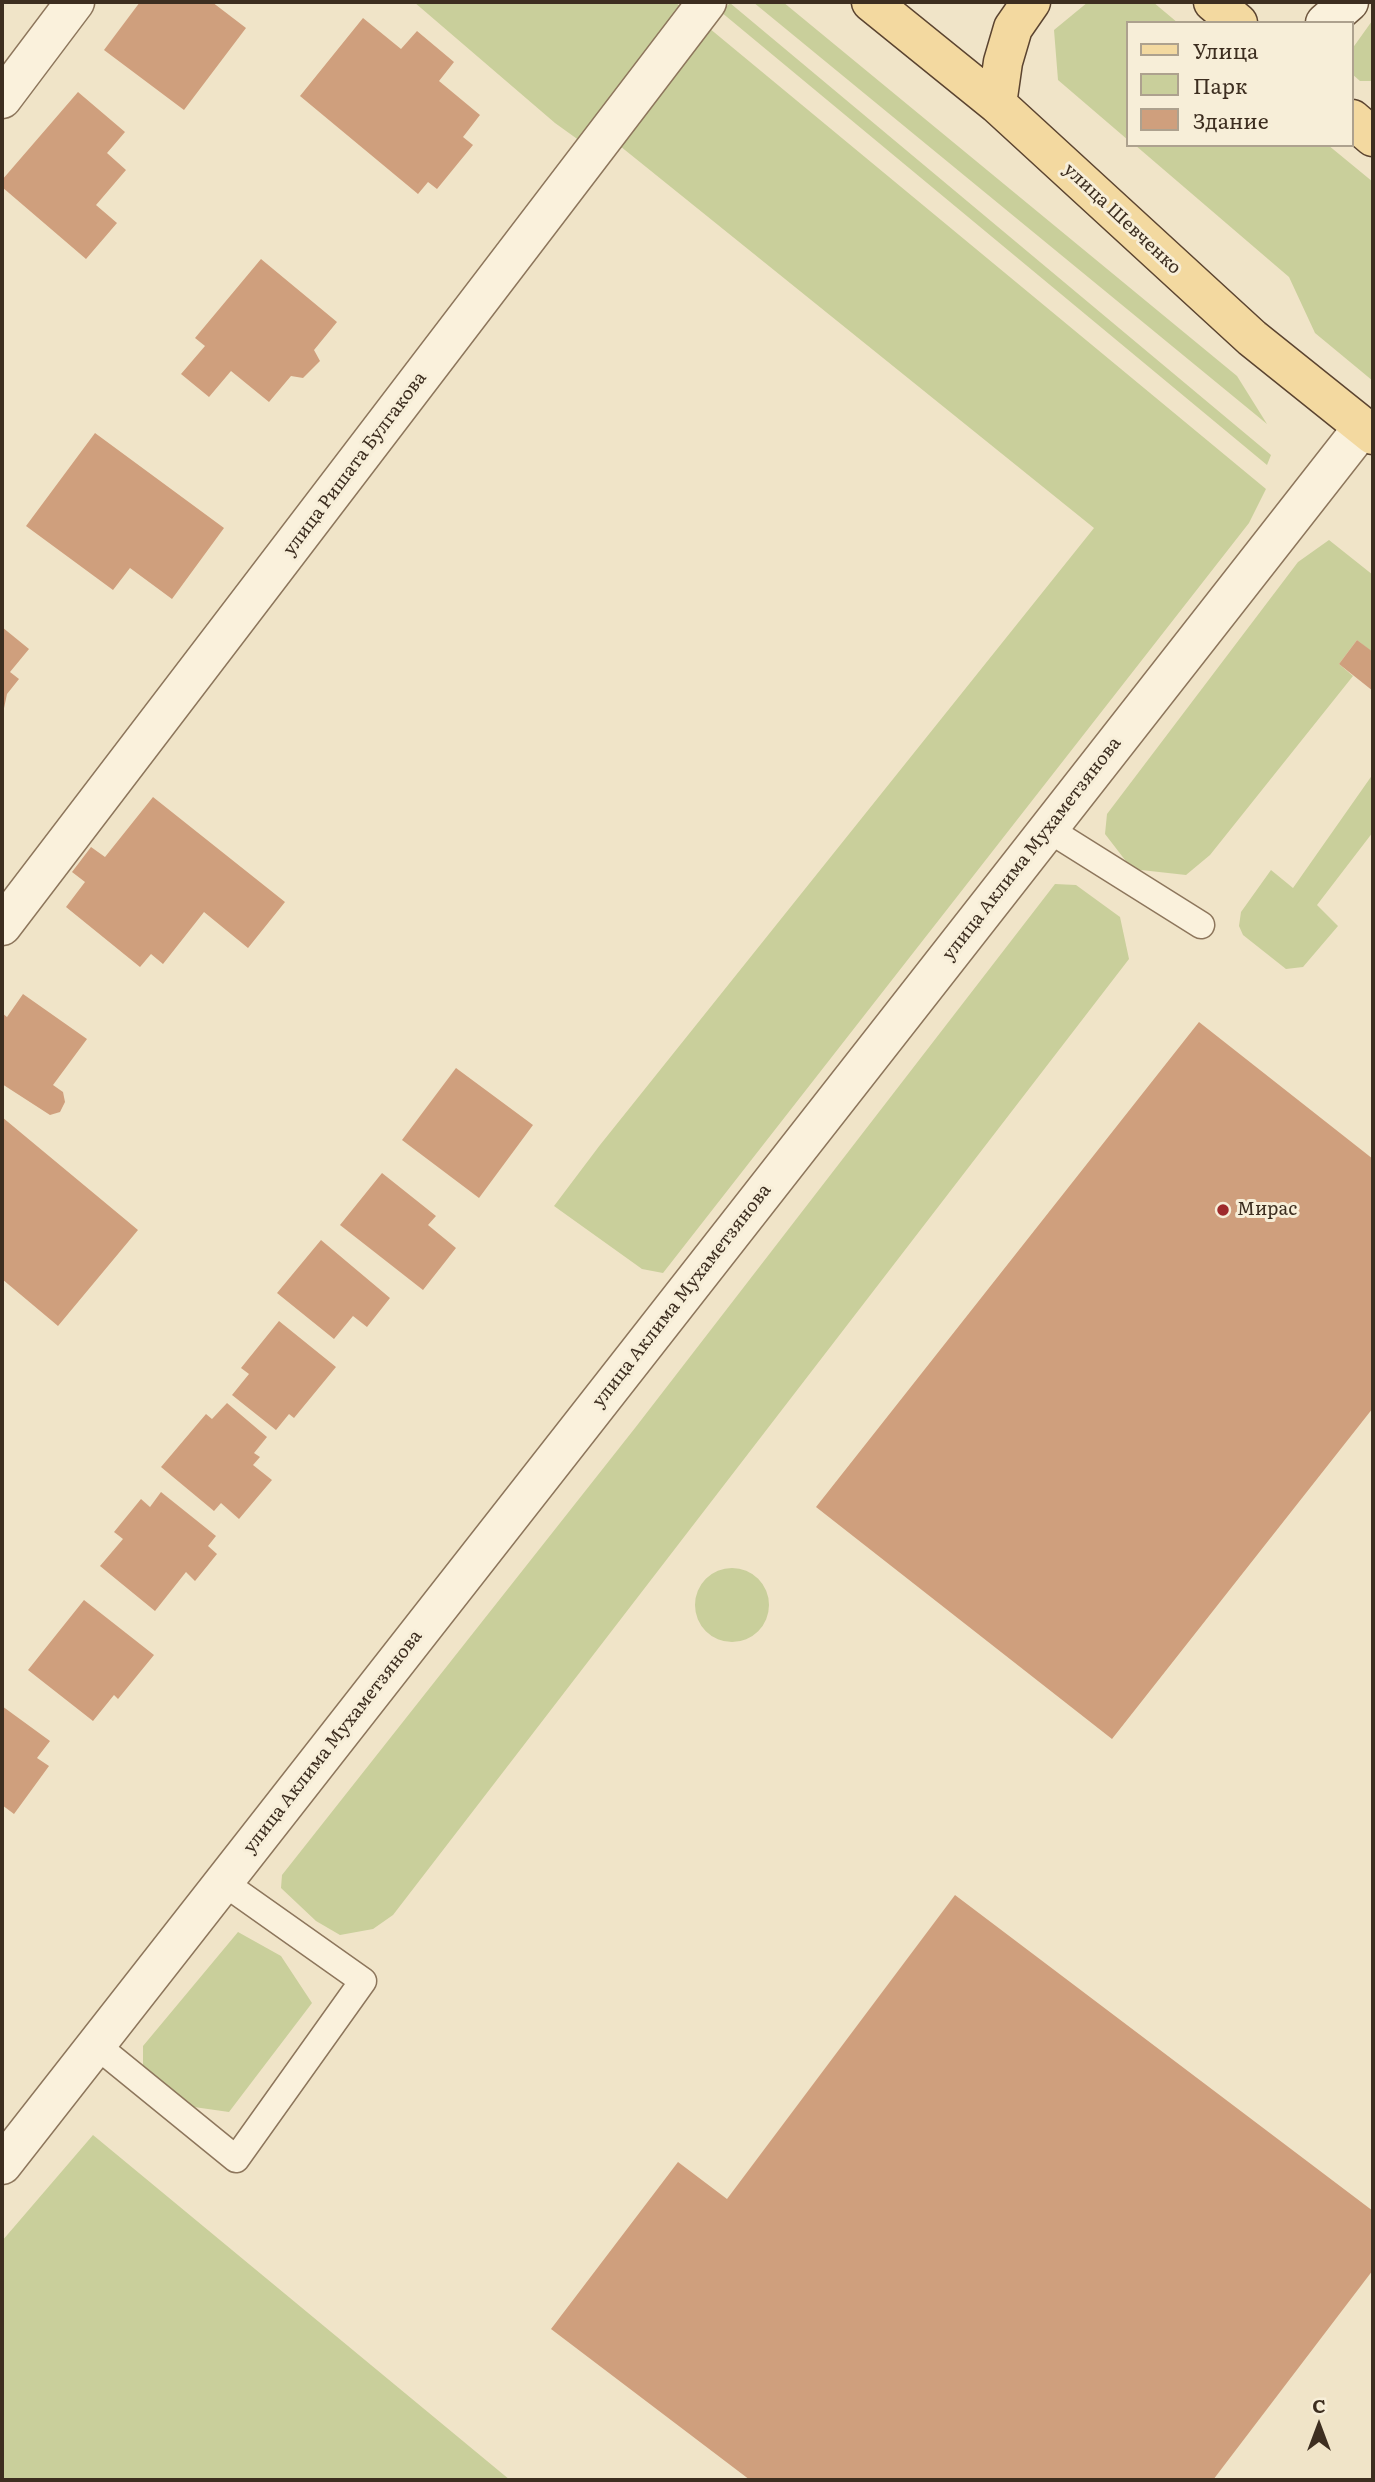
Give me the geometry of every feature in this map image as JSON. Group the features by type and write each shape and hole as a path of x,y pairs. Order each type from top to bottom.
{"main road":[{"name":"улица Шевченко","path":"871,2 997,104 1252,338 1368,431"},
{"path":"997,104 1003,62 1013,27 1031,2"},
{"path":"1213,2 1236,21"},
{"path":"1354,121 1373,137"}],"street":[{"path":"2,99 75,2"},
{"name":"улица Ришата Булгакова","path":"2,926 708,2"},
{"path":"1327,21 1349,2"},
{"name":"улица Аклима Мухаметзянова","path":"2,2165 1048,829 1368,431"}],"lane":[{"path":"1048,829 1201,925"},
{"path":"96,2045 236,2159 363,1981 223,1882"}],"green space":[{"path":"414,2 675,2 686,11 580,141 555,123"},
{"path":"753,2 783,2 1237,376 1267,424"},
{"path":"1088,2 1153,2 1176,21 1126,21 1126,138 1058,80 1054,30"},
{"path":"730,3 1271,455 1267,465 721,12"},
{"path":"1372,21 1371,81 1360,81 1354,76 1354,46"},
{"path":"709,28 1266,489 1249,523 663,1273 642,1269 554,1206 1094,528 620,146"},
{"path":"1137,147 1330,147 1373,182 1373,381 1315,333 1289,277"},
{"path":"1329,540 1373,575 1373,653 1357,640 1339,664 1353,676 1210,855 1186,875 1132,869 1105,834 1107,814 1298,562"},
{"path":"1373,774 1373,832 1317,905 1338,926 1303,967 1286,969 1243,935 1239,926 1241,912 1271,870 1293,888"},
{"path":"1055,884 1076,885 1120,917 1129,959 393,1915 373,1929 340,1935 316,1921 281,1888 282,1875 635,1428"},
{"path":"725,1568 739,1568 753,1574 763,1584 769,1605 763,1626 753,1636 739,1642 725,1642 711,1636 701,1626 695,1612 695,1598 701,1584 711,1574"},
{"path":"238,1932 281,1956 312,2003 229,2112 194,2107 143,2068 143,2046"},
{"path":"93,2135 510,2480 2,2480 2,2241"}],"building":[{"path":"140,2 212,2 246,28 184,110 104,50"},
{"path":"363,18 401,49 417,31 454,62 439,81 480,115 463,137 473,145 437,189 428,182 418,194 300,96"},
{"path":"78,92 125,132 107,153 126,170 96,205 117,223 86,259 2,187 2,180"},
{"path":"261,259 337,322 314,350 320,361 303,378 291,376 269,402 231,371 209,397 181,374 205,346 195,338"},
{"path":"95,433 224,528 172,599 130,568 113,590 26,526"},
{"path":"2,627 29,649 10,672 19,679 7,694 3,713"},
{"path":"1357,640 1373,652 1373,691 1339,664"},
{"path":"153,797 285,902 248,948 204,912 163,964 151,954 140,967 66,907 85,882 72,872 91,847 105,857"},
{"path":"23,994 87,1039 53,1085 63,1092 65,1102 60,1112 50,1115 2,1084 2,1013 7,1017"},
{"path":"1199,1022 1373,1159 1373,1408 1112,1739 816,1507"},
{"path":"456,1068 533,1125 479,1198 402,1140"},
{"path":"2,1117 138,1230 58,1326 2,1279"},
{"path":"382,1173 436,1216 428,1225 456,1248 423,1290 340,1225"},
{"path":"321,1240 390,1298 367,1327 353,1316 334,1339 277,1293"},
{"path":"279,1321 336,1367 294,1418 289,1414 276,1430 232,1395 249,1374 241,1368"},
{"path":"227,1403 267,1437 254,1453 260,1457 253,1465 272,1480 239,1519 221,1503 214,1511 161,1467 206,1414 212,1419"},
{"path":"161,1492 216,1536 208,1546 217,1554 195,1581 186,1572 155,1611 100,1566 123,1539 114,1532 141,1499 150,1507"},
{"path":"84,1600 154,1655 118,1699 114,1695 93,1721 28,1670"},
{"path":"2,1706 50,1741 37,1758 49,1766 14,1814 2,1805"},
{"path":"955,1895 1373,2211 1373,2270 1213,2480 750,2480 551,2329 678,2162 727,2199"}],"place":[{"name":"Мирас","path":"1223,1210"}]}
